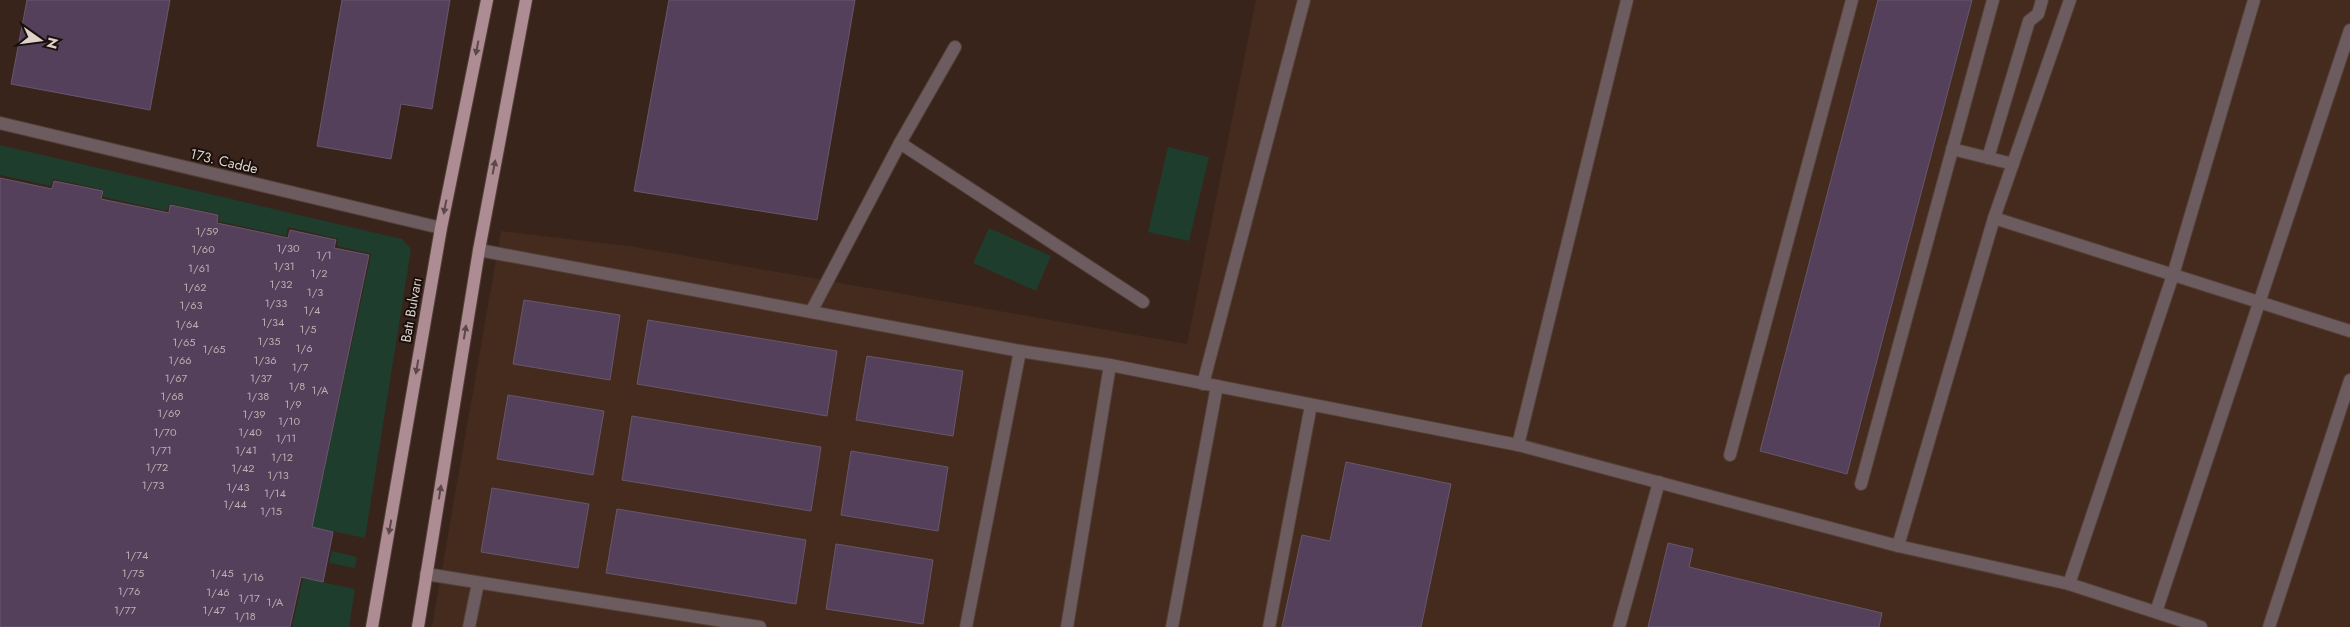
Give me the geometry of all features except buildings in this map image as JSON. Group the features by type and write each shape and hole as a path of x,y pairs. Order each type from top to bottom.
{"main road":[{"name":"Batı Bulvarı","path":"372,627 441,228 487,0"},
{"path":"418,627 479,250 526,0"}],"street":[{"path":"1203,384 1304,0"},
{"path":"1518,445 1627,0"},
{"path":"1730,455 1852,0"},
{"path":"1861,484 1993,0"},
{"path":"1988,158 2029,21 2038,14 2042,0"},
{"path":"1898,546 1994,218 2070,0"},
{"path":"2069,584 2173,275 2254,0"},
{"path":"2156,612 2350,30"},
{"path":"811,312 900,143 955,47"},
{"name":"173. Cadde","path":"0,123 441,228"},
{"path":"900,143 1142,302"},
{"path":"1952,149 2013,164"},
{"path":"1994,218 2350,331"},
{"path":"479,250 1020,352 1110,365 1518,445 1898,546 2069,584 2201,627"},
{"path":"966,627 1020,352"},
{"path":"1067,627 1110,365"},
{"path":"2269,627 2350,380"},
{"path":"1172,627 1216,386"},
{"path":"1269,627 1311,405"},
{"path":"1619,627 1659,482"},
{"path":"426,574 760,627"},
{"path":"469,627 478,583"}],"shaded area":[{"path":"1256,0 2350,0 2350,627 432,627 501,231 635,247 1187,344"}],"green space":[{"path":"0,145 402,239 411,249 365,538 312,527 371,254 337,246 338,239 288,227 286,236 218,221 220,214 169,204 167,211 103,197 104,190 53,179 51,186 0,175"},
{"path":"1168,147 1209,157 1189,241 1148,232"},
{"path":"989,228 1051,256 1036,291 973,263"},
{"path":"332,551 357,557 355,568 329,563"},
{"path":"303,578 355,589 349,627 292,627"}]}
